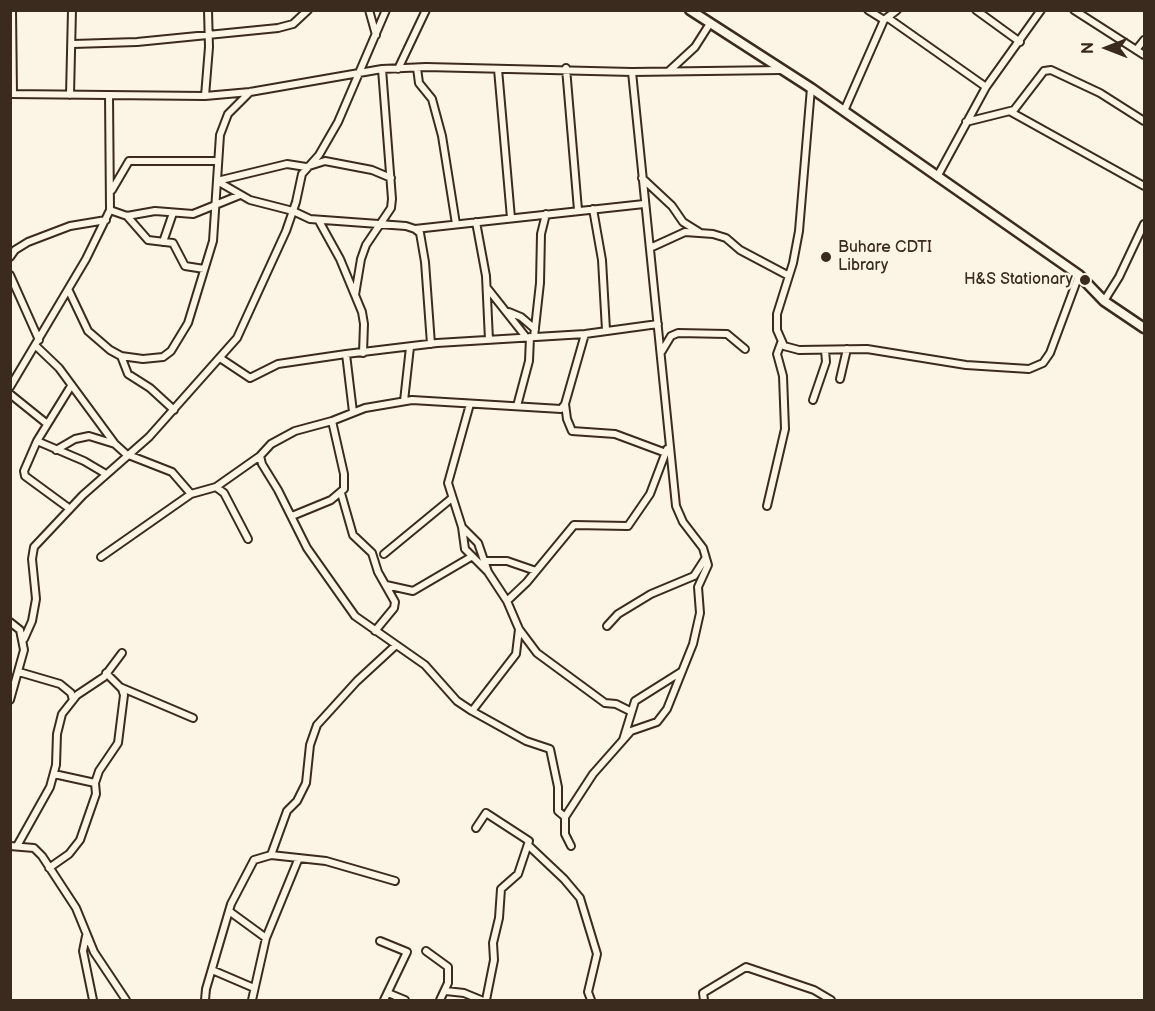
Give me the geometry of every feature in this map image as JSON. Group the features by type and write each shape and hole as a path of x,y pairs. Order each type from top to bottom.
{"main road":[{"path":"690,10 709,25 811,88 1079,275 1104,301 1144,328"}],"street":[{"path":"12,10 12,94 205,96 250,92 382,69 566,68 632,72 781,70"},
{"path":"70,95 72,10"},
{"path":"205,96 209,34 208,10"},
{"path":"73,44 137,42 288,26 308,10"},
{"path":"369,10 376,35"},
{"path":"10,700 36,599 32,559 34,547 126,454 149,437 220,358 245,325 293,211 300,179 306,167 326,144 387,10"},
{"path":"398,69 426,10"},
{"path":"868,10 886,19 986,87"},
{"path":"844,111 886,19 897,10"},
{"path":"976,10 1020,42"},
{"path":"936,177 986,87 1041,10"},
{"path":"1074,10 1144,55"},
{"path":"669,71 695,47 709,25"},
{"path":"1136,50 1144,40"},
{"path":"417,68 419,83 432,99 442,136 456,224"},
{"path":"566,68 578,210"},
{"path":"355,295 361,259 366,245 391,208 391,178 382,69"},
{"path":"498,69 511,218"},
{"path":"966,122 1011,112 1044,71 1057,70 1144,121"},
{"path":"571,846 565,834 565,817 593,774 631,731 657,722 667,709 697,628 700,614 698,586 708,565 706,555 683,522 676,506 668,446 662,351 644,204 632,72"},
{"path":"767,506 785,429 783,376 777,354 781,343 777,314 789,276 802,207 811,88"},
{"path":"69,291 88,331 99,342 121,356 153,359 171,351 188,323 213,241 217,204 217,161 223,123 234,106 250,92"},
{"path":"10,387 69,291 110,210 112,190 109,95"},
{"path":"1011,112 1144,186"},
{"path":"111,164 129,161 217,161"},
{"path":"112,190 129,161"},
{"path":"217,181 286,164 306,167 333,161 372,170 391,178"},
{"path":"642,178 672,206 683,222 699,232"},
{"path":"217,181 261,204 293,211 319,221 380,224 415,229 644,204"},
{"path":"127,216 155,211 193,214 240,195"},
{"path":"593,209 602,260 606,330"},
{"path":"110,210 127,216 148,240 173,243 184,266 204,269"},
{"path":"162,242 173,213"},
{"path":"517,406 529,361 530,337 535,329 541,234 546,214"},
{"path":"10,256 28,242 69,226 106,220"},
{"path":"319,221 355,295 364,324 363,352"},
{"path":"476,222 488,288 489,340"},
{"path":"1104,301 1119,277 1144,224"},
{"path":"415,229 422,239 431,344"},
{"path":"650,248 685,232 699,232 726,238 740,250 789,276"},
{"path":"10,275 37,343 52,359 115,444 126,454 172,472 191,494"},
{"path":"781,343 789,348 867,349 1001,369 1034,368 1050,353 1079,275"},
{"path":"488,288 530,337"},
{"path":"509,312 521,317 535,329"},
{"path":"220,358 249,378 278,364 346,354 431,344 585,334 658,324"},
{"path":"662,351 671,336 678,333 728,334 745,349"},
{"path":"101,557 191,494 216,487 260,456 282,436 332,421 353,412 404,401 563,408 585,334"},
{"path":"404,401 410,346"},
{"path":"840,379 847,349"},
{"path":"813,400 826,362 825,350"},
{"path":"346,354 353,412"},
{"path":"121,356 128,374 150,388 174,410"},
{"path":"70,509 26,476 24,466 46,423 71,386"},
{"path":"10,394 46,423"},
{"path":"470,404 448,483 462,527 462,543 471,557 488,572"},
{"path":"565,404 568,423 572,430 615,434 666,453"},
{"path":"332,421 346,482 341,493 353,535 372,553 385,585 394,597 395,605 375,631"},
{"path":"56,450 75,439 89,436 115,444"},
{"path":"36,441 84,461 106,474"},
{"path":"507,601 536,571 574,525 628,526 650,494 668,446"},
{"path":"260,456 262,464 292,516 307,548 345,605 394,646 425,666 457,700 472,711 526,741 550,749 558,787 558,811 565,817"},
{"path":"216,487 224,493 248,539"},
{"path":"292,516 341,493"},
{"path":"384,554 452,498"},
{"path":"462,527 478,543 488,572 507,601 519,629 537,653 593,696 607,704 619,705 630,711"},
{"path":"607,626 618,614 651,594 694,576 706,555"},
{"path":"385,585 401,591 413,591 471,557"},
{"path":"484,561 507,561 536,571"},
{"path":"10,621 20,630 24,639"},
{"path":"472,711 516,654 519,629"},
{"path":"271,855 286,811 297,801 306,783 310,744 317,725 323,716 394,646"},
{"path":"122,653 106,674 73,700 62,714 54,774 50,787 14,846 36,850 76,908 94,952 126,1000"},
{"path":"623,740 630,711 639,698 681,671"},
{"path":"19,672 60,684 71,693 73,700"},
{"path":"106,674 120,687 193,718"},
{"path":"49,868 69,854 80,840 96,794 95,783 99,771 118,743 124,695 120,687"},
{"path":"54,774 95,783"},
{"path":"476,828 483,814 488,813 525,836 528,845 564,879 580,898 597,954 588,992 591,1000"},
{"path":"446,991 464,993 483,1000 494,960 493,943 499,918 501,890 518,874 528,845"},
{"path":"206,1000 206,989 229,911 254,860 271,855 335,863 395,881"},
{"path":"252,1000 266,939 298,860"},
{"path":"229,911 266,939"},
{"path":"86,935 83,951 93,1000"},
{"path":"380,941 407,952 384,1000"},
{"path":"426,951 448,967 446,991 440,1000"},
{"path":"704,1000 703,993 746,967 814,990 831,1000"},
{"path":"212,970 254,988"},
{"path":"388,993 405,1000"}],"place":[{"name":"Buhare CDTI Library","path":"826,257"},
{"name":"H&S Stationary","path":"1085,280"}]}
